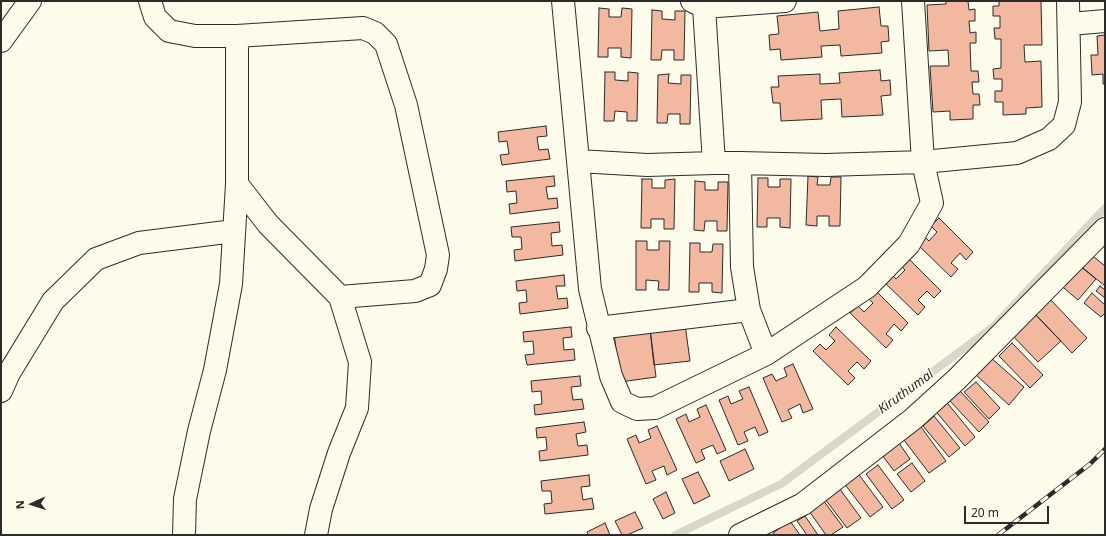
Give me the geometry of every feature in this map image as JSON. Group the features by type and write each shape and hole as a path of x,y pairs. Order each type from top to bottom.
{"street":[{"path":"1,41 30,1"},
{"path":"150,1 155,17 169,31 195,36 237,36 363,28 375,33 386,44 406,106 438,255 436,269 430,285 415,291 340,297"},
{"path":"714,162 698,4 785,1"},
{"path":"568,2 578,161 590,289 598,328 611,376 622,402 637,409 655,408 766,354 866,287 909,244 932,203 922,162 913,1"},
{"path":"578,161 648,165 714,162 826,165 922,162 1017,153 1049,139 1064,125 1070,102 1070,24 1068,1"},
{"path":"1070,24 1105,21"},
{"path":"184,535 185,500 199,431 215,370 231,284 237,184 237,36"},
{"path":"740,163 742,267 749,310 766,354"},
{"path":"237,184 268,224 340,297 360,362 357,408 339,453 321,509 316,535"},
{"path":"740,535 803,504 913,419 956,380 1105,229"},
{"path":"1,391 9,373 53,301 96,259 139,243 234,231"},
{"path":"598,328 749,310"}],"building":[{"path":"946,1 968,1 969,10 975,9 975,21 969,21 970,33 976,32 976,43 970,43 971,71 978,71 979,82 972,82 973,94 979,94 980,105 973,105 973,119 950,120 950,111 933,112 930,66 949,66 948,50 929,51 927,5 946,4"},
{"path":"999,1 1041,1 1042,45 1024,45 1025,62 1041,61 1042,107 1026,108 1026,114 1003,115 1003,102 995,102 995,91 1002,91 1002,79 994,79 993,69 1001,68 1001,39 995,39 994,28 1000,28 1000,16 993,16 993,6 999,6"},
{"path":"879,7 881,26 888,26 889,41 881,42 882,53 841,56 840,45 821,46 822,57 781,60 780,49 770,50 769,35 779,34 777,16 818,12 820,31 839,29 838,11"},
{"path":"599,8 609,9 609,17 621,17 622,8 632,9 631,58 621,57 621,48 608,48 608,57 598,57"},
{"path":"652,10 662,11 662,19 675,20 675,11 685,11 684,60 674,60 674,50 662,50 661,60 651,60"},
{"path":"1105,35 1105,84 1103,84 1103,74 1092,75 1091,55 1098,55 1097,36"},
{"path":"880,70 881,81 890,80 891,95 881,96 883,115 842,117 841,99 821,100 822,119 781,121 780,103 773,103 771,87 779,87 778,76 820,74 820,84 840,83 839,73"},
{"path":"605,72 615,72 615,80 628,81 628,72 638,73 637,121 627,121 627,112 615,111 614,121 604,121"},
{"path":"669,74 668,83 681,84 681,75 691,75 690,124 680,124 680,114 668,114 667,123 657,123 658,75"},
{"path":"546,126 547,136 537,137 539,150 548,149 550,159 502,165 500,155 509,154 507,141 499,142 498,132"},
{"path":"554,176 555,186 546,187 548,199 557,198 558,208 510,214 509,204 517,203 516,191 507,192 506,181"},
{"path":"808,176 818,177 817,185 830,185 831,177 841,177 840,226 829,226 829,216 817,216 817,226 806,225"},
{"path":"758,178 768,178 768,187 780,187 780,179 791,179 790,228 780,227 780,218 767,218 767,227 757,227"},
{"path":"642,179 652,179 652,188 665,188 665,180 675,179 674,229 664,229 664,219 651,219 651,228 641,228"},
{"path":"695,181 705,182 705,190 718,190 718,182 728,182 727,231 717,231 717,221 705,221 704,231 694,230"},
{"path":"939,218 973,252 966,260 960,253 951,263 958,269 951,277 915,242 923,235 929,241 937,232 931,226"},
{"path":"559,222 560,232 551,233 552,246 562,245 563,255 515,261 514,250 522,249 521,237 512,237 511,227"},
{"path":"636,241 647,241 647,250 659,250 659,241 670,241 669,290 658,290 659,281 646,280 646,290 636,290"},
{"path":"690,243 700,243 700,252 712,252 713,244 723,244 722,293 712,292 712,283 699,283 699,292 689,292"},
{"path":"1088,252 1105,266 1105,286 1078,264"},
{"path":"906,256 941,291 934,298 927,291 918,300 925,307 918,315 883,281 890,273 896,279 905,270 899,264"},
{"path":"1075,262 1096,279 1078,300 1058,283"},
{"path":"564,275 565,286 556,286 558,299 567,298 568,308 520,314 519,303 527,302 526,290 517,291 516,281"},
{"path":"1100,286 1105,290 1105,298 1096,291"},
{"path":"874,289 908,323 901,331 894,324 886,334 893,340 886,348 850,313 858,306 864,312 873,303 867,297"},
{"path":"1092,293 1105,305 1105,313 1101,317 1084,303"},
{"path":"1049,298 1087,338 1072,353 1034,313"},
{"path":"1034,313 1061,341 1038,362 1011,334"},
{"path":"685,324 690,361 654,365 650,329"},
{"path":"571,327 572,337 563,338 564,350 574,349 575,360 527,365 525,355 534,354 533,341 524,342 523,332"},
{"path":"836,327 871,361 864,369 857,362 848,371 855,378 848,385 813,351 820,344 826,350 835,341 829,335"},
{"path":"650,329 656,377 620,382 614,333"},
{"path":"1012,343 1043,375 1030,388 999,356"},
{"path":"990,357 1024,387 1009,405 975,374"},
{"path":"793,364 813,409 803,413 800,404 788,410 792,418 782,422 763,378 772,374 776,381 787,376 784,368"},
{"path":"580,376 581,386 571,387 573,400 582,399 584,409 535,415 534,405 542,404 541,391 532,392 531,381"},
{"path":"976,382 1000,408 989,419 964,392"},
{"path":"749,387 768,432 759,436 755,427 744,432 748,441 738,445 719,400 728,396 731,404 743,399 739,391"},
{"path":"960,391 989,422 979,432 950,401"},
{"path":"944,399 975,437 965,446 933,408"},
{"path":"706,405 726,450 717,454 713,445 701,450 705,459 696,463 676,419 686,414 689,422 700,417 697,409"},
{"path":"934,416 960,448 949,457 923,426"},
{"path":"584,422 586,432 576,434 578,446 587,445 588,455 540,461 539,451 547,450 546,437 537,438 536,428"},
{"path":"657,426 677,470 667,475 664,466 652,471 656,480 646,484 627,439 636,435 639,443 651,438 648,430"},
{"path":"921,427 946,461 929,473 904,440"},
{"path":"899,443 910,459 894,471 882,455"},
{"path":"745,449 754,469 729,481 720,461"},
{"path":"912,463 925,481 911,492 897,474"},
{"path":"878,465 904,500 892,509 866,474"},
{"path":"698,472 710,496 694,504 682,479"},
{"path":"857,472 883,507 870,517 843,482"},
{"path":"589,475 590,486 581,487 583,500 592,498 594,509 545,514 544,504 552,503 551,491 542,491 541,481"},
{"path":"839,488 861,518 847,528 825,499"},
{"path":"666,492 675,513 663,519 653,499"},
{"path":"823,500 843,527 831,535 826,535 809,511"},
{"path":"635,512 643,528 627,535 622,535 615,521"},
{"path":"805,516 818,535 807,535 797,521"},
{"path":"790,521 800,535 774,535 773,533"},
{"path":"605,523 610,535 588,535 587,532"}],"waterway":[{"name":"Kiruthumal","path":"675,535 781,484 993,327 1105,208"}],"railway":[{"path":"998,535 1090,464 1105,449"}]}
